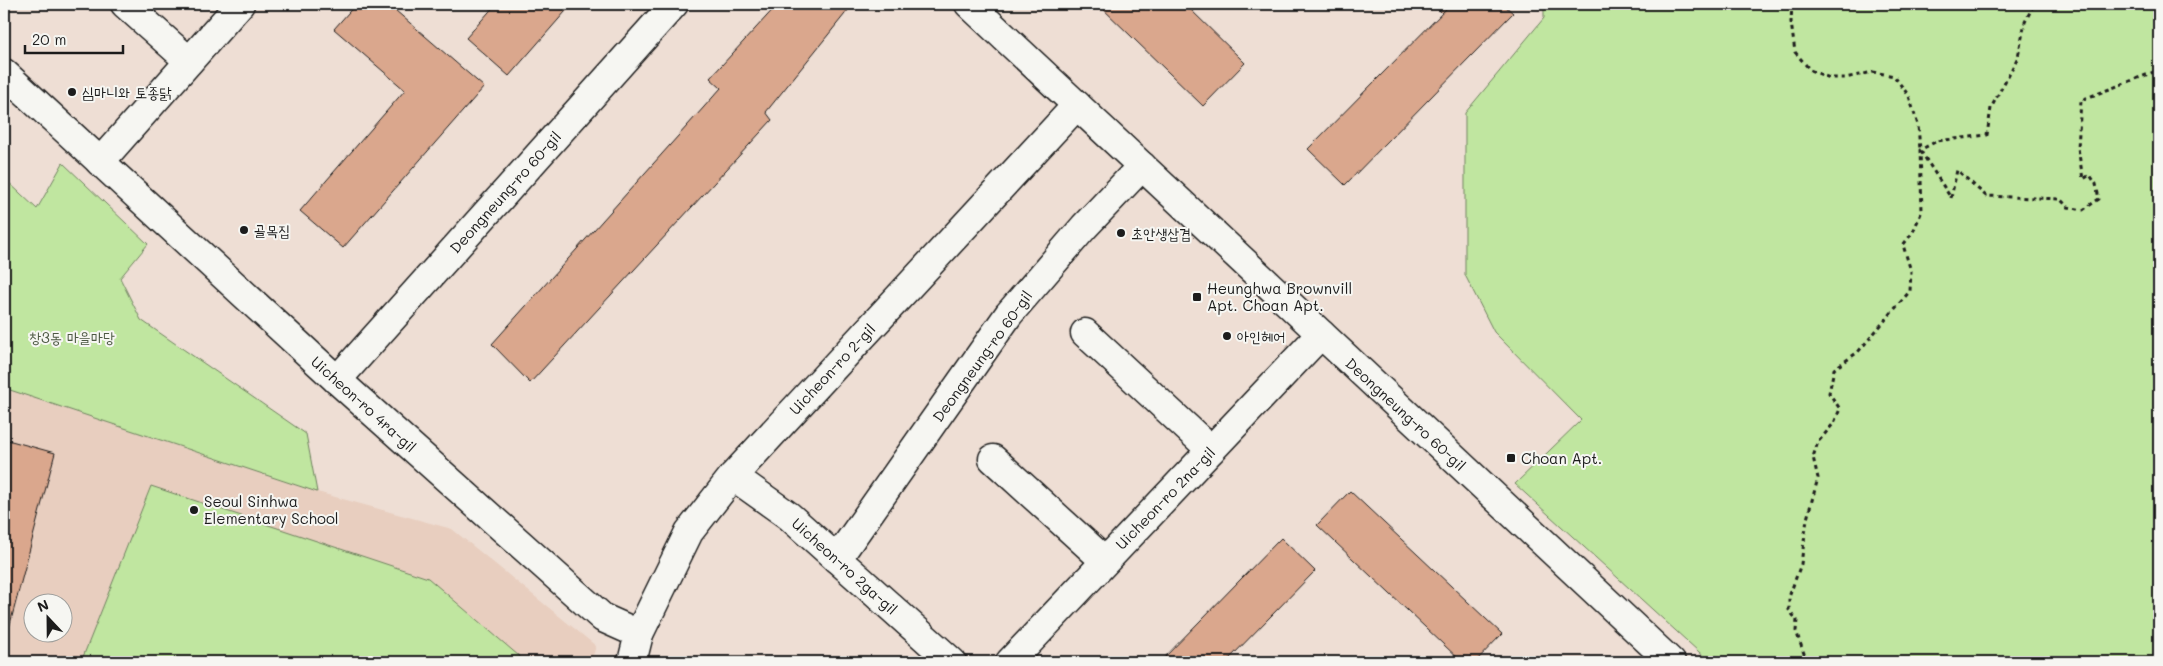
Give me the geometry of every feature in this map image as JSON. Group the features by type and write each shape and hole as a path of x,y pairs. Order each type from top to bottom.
{"street":[{"path":"125,4 189,61"},
{"path":"100,162 240,4"},
{"name":"Deongneung-ro 60-gil","path":"337,380 674,4"},
{"name":"Deongneung-ro 60-gil","path":"970,4 1671,662"},
{"name":"Uicheon-ro 4ra-gil","path":"4,73 337,380 603,618 639,634"},
{"name":"Uicheon-ro 2-gil","path":"632,662 639,634 690,532 733,476 1077,104"},
{"name":"Deongneung-ro 60-gil","path":"837,559 1009,314 1084,227 1142,166"},
{"path":"1085,333 1211,450"},
{"name":"Uicheon-ro 2na-gil","path":"1010,662 1321,334"},
{"path":"993,459 1105,561"},
{"name":"Uicheon-ro 2ga-gil","path":"733,476 788,516 952,662"}],"path":[{"path":"1792,4 1791,22 1795,52 1810,70 1830,78 1845,78 1873,72 1894,76 1909,96 1918,126 1922,211 1913,232 1903,245 1911,271 1910,290 1858,352 1834,369 1829,393 1840,409 1834,423 1818,442 1813,457 1818,478 1807,519 1801,564 1789,597 1789,610 1798,620 1796,631 1807,662"},
{"path":"1920,150 1937,141 1987,135 1991,108 2018,57 2025,22 2034,4"},
{"path":"1920,150 1951,198 1957,170 1986,196 2060,199 2068,208 2083,210 2099,199 2096,184 2090,176 2083,179 2078,148 2081,100 2159,70"}],"shaded area":[{"name":"Seoul Sinhwa Elementary School","path":"4,388 317,492 452,529 596,646 591,662 4,662"}],"green space":[{"path":"1544,4 2159,4 2159,662 1710,662 1515,484 1581,420 1494,332 1465,275 1465,113 1544,18"},
{"name":"창3동 마을마당","path":"63,163 148,244 120,278 141,320 306,434 317,492 4,388 4,178 37,209"},
{"path":"151,486 428,578 526,662 81,662"}],"building":[{"path":"356,4 388,4 484,87 343,248 300,211 405,90 334,29"},
{"path":"496,4 572,4 509,76 466,38"},
{"path":"778,4 853,4 766,112 772,120 530,383 492,344 721,88 710,78"},
{"path":"1098,4 1185,4 1245,63 1203,106"},
{"path":"1433,4 1451,4 1442,13"},
{"path":"1451,4 1503,4 1513,13 1345,185 1308,149"},
{"path":"4,439 55,453 4,647"},
{"path":"1350,491 1502,634 1475,662 1462,662 1317,525"},
{"path":"1281,538 1315,571 1226,662 1160,662"}],"place":[{"name":"심마니와 토종닭","path":"72,92"},
{"name":"골목집","path":"244,230"},
{"name":"초안생삽겹","path":"1121,233"},
{"name":"Heunghwa Brownvill Apt. Choan Apt.","path":"1197,297"},
{"name":"아인헤어","path":"1227,336"},
{"name":"Choan Apt.","path":"1511,458"},
{"name":"Seoul Sinhwa Elementary School","path":"194,510"}]}
